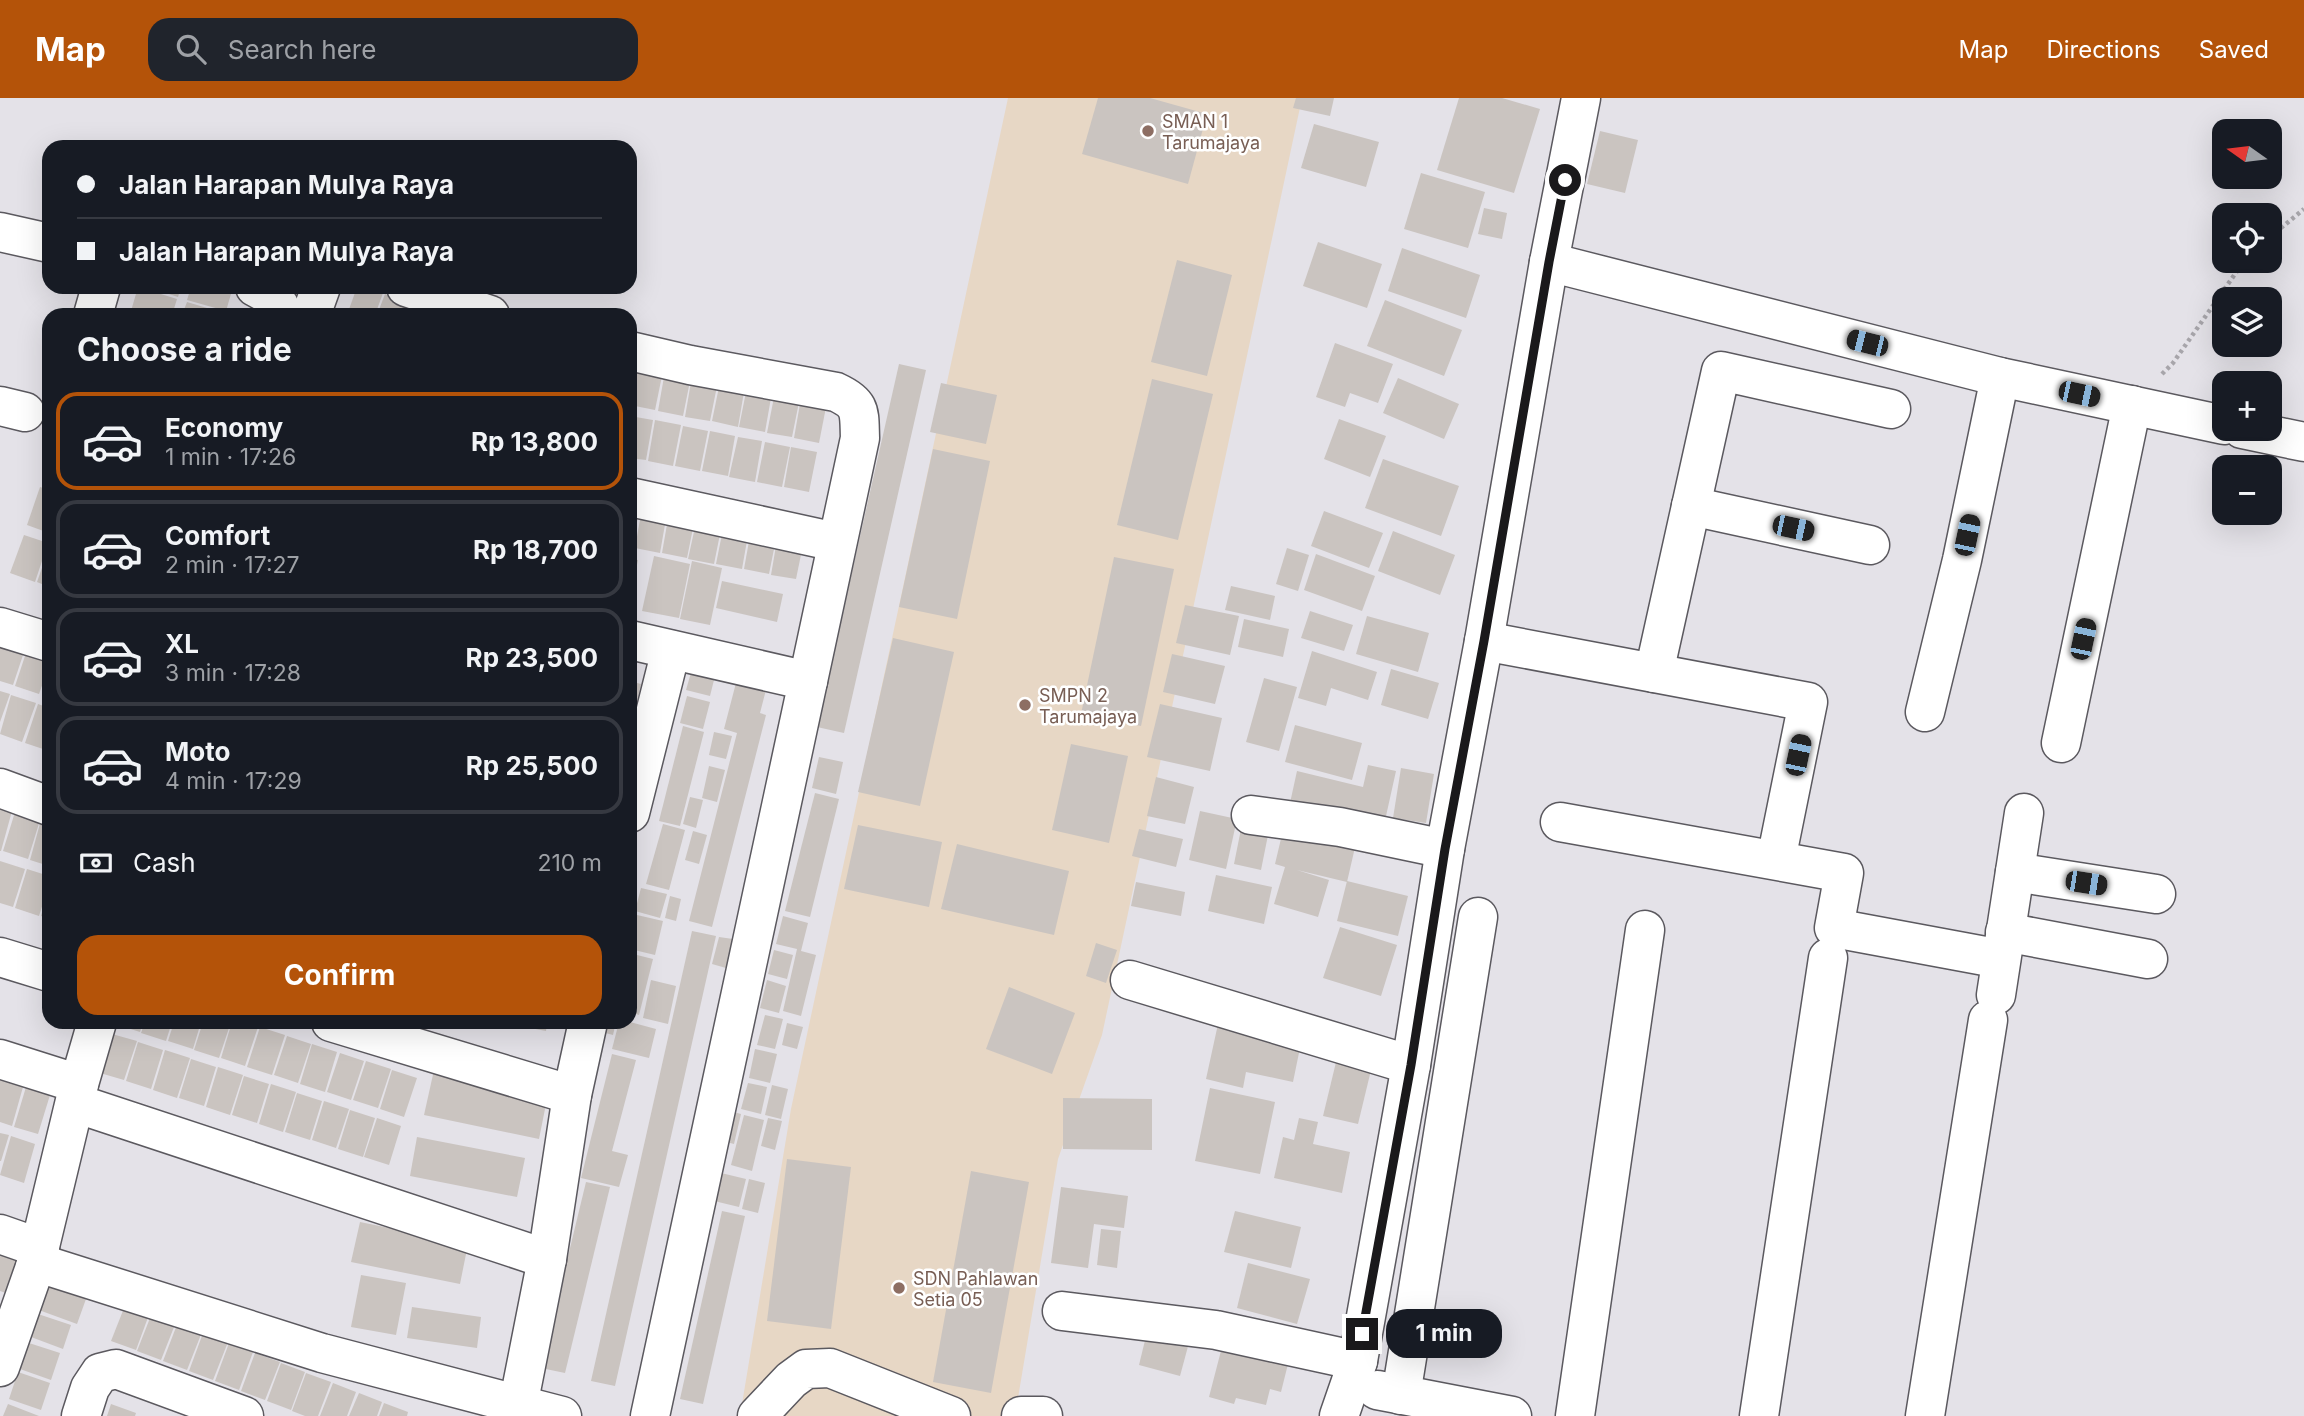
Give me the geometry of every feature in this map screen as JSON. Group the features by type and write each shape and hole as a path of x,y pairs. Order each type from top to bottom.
{"street":[{"path":"1349,1387 1411,1065 1445,849 1484,641 1549,262 1581,98"},
{"path":"0,232 42,241"},
{"path":"1549,262 2000,377 2212,422"},
{"path":"268,294 281,308"},
{"path":"427,294 469,308"},
{"path":"637,353 836,392 851,399 859,411 860,438 650,1416"},
{"path":"1654,673 1721,371 1891,409"},
{"path":"1925,712 1962,560 2000,377"},
{"path":"2061,744 2132,405"},
{"path":"2282,437 2304,442"},
{"path":"637,499 836,542"},
{"path":"1691,506 1870,545"},
{"path":"0,627 42,640"},
{"path":"1484,641 1808,702 1776,860"},
{"path":"637,642 808,681"},
{"path":"637,778 671,650"},
{"path":"0,789 42,804"},
{"path":"1925,1416 2024,813"},
{"path":"1251,815 1340,827 1445,849"},
{"path":"1560,821 1844,873 1834,928 1998,977 2148,959"},
{"path":"2015,872 2157,894"},
{"path":"1401,1395 1478,917"},
{"path":"1575,1416 1645,930"},
{"path":"0,957 42,970"},
{"path":"1759,1416 1828,958"},
{"path":"1130,981 1411,1065"},
{"path":"0,1367 37,1257 95,1029"},
{"path":"354,1029 572,1095"},
{"path":"518,1406 547,1259 572,1095 586,1029"},
{"path":"0,1059 77,1093 547,1259"},
{"path":"0,1234 51,1267 322,1353 562,1416"},
{"path":"1062,1311 1216,1331 1349,1387 1512,1416"},
{"path":"757,1416 791,1380 806,1369 830,1368 951,1416"},
{"path":"81,1416 90,1388 100,1373 116,1369 244,1416"},
{"path":"1021,1416 1043,1416"}],"path":[{"path":"2282,227 2304,209"},
{"path":"2132,405 2173,363 2236,273"}],"shaded area":[{"name":"SMPN 2 Tarumajaya","path":"1008,98 1302,98 1102,1035 1058,1159 1015,1416 740,1416 791,1109"}],"building":[{"path":"1098,98 1150,98 1207,114 1188,184 1082,154"},
{"path":"1296,98 1334,98 1330,116 1293,108"},
{"path":"1459,98 1502,98 1540,109 1514,193 1437,170"},
{"path":"1314,124 1379,142 1366,187 1301,168"},
{"path":"1600,131 1638,140 1625,193 1587,184"},
{"path":"1421,173 1485,192 1468,248 1404,229"},
{"path":"1484,208 1507,213 1502,239 1478,234"},
{"path":"1318,242 1382,264 1367,308 1303,286"},
{"path":"1402,248 1480,275 1466,318 1388,291"},
{"path":"1177,260 1232,275 1207,376 1151,362"},
{"path":"136,294 161,294 177,299 174,308 132,308"},
{"path":"189,294 231,294 227,308 215,308 187,300"},
{"path":"354,294 383,294 378,308 350,308"},
{"path":"385,294 408,303 406,308 380,308"},
{"path":"1385,300 1462,330 1444,376 1367,346"},
{"path":"187,302 207,308 185,308"},
{"path":"1335,343 1393,364 1378,403 1350,393 1345,407 1316,397"},
{"path":"899,364 926,370 844,733 817,727"},
{"path":"638,366 663,371 655,410 637,406"},
{"path":"665,371 691,376 683,416 658,411"},
{"path":"692,376 718,381 710,421 685,417"},
{"path":"1398,378 1459,404 1444,439 1383,413"},
{"path":"1152,379 1213,394 1178,540 1117,525"},
{"path":"720,382 745,386 738,427 712,421"},
{"path":"941,383 997,395 986,444 930,432"},
{"path":"747,387 772,392 765,432 739,427"},
{"path":"775,392 800,397 792,437 767,433"},
{"path":"801,398 827,402 819,443 794,438"},
{"path":"637,417 653,420 646,460 637,459"},
{"path":"1339,419 1386,436 1370,477 1324,459"},
{"path":"655,420 681,425 673,466 648,461"},
{"path":"683,426 708,431 700,471 675,466"},
{"path":"710,431 735,436 728,476 702,471"},
{"path":"738,437 762,441 755,482 729,477"},
{"path":"765,442 790,447 782,487 757,482"},
{"path":"791,447 817,452 809,492 784,487"},
{"path":"933,449 990,461 957,619 899,607"},
{"path":"1383,459 1459,486 1441,536 1365,508"},
{"path":"40,487 42,488 42,530 27,525"},
{"path":"642,508 667,513 660,553 637,548"},
{"path":"1324,511 1383,533 1369,568 1311,546"},
{"path":"669,513 695,518 687,558 662,553"},
{"path":"697,518 722,524 714,564 688,559"},
{"path":"724,524 749,529 742,569 716,564"},
{"path":"751,530 777,534 769,574 744,569"},
{"path":"1393,531 1455,555 1440,595 1378,571"},
{"path":"778,534 804,540 796,579 771,575"},
{"path":"24,535 42,541 42,561 35,582 10,573"},
{"path":"1287,548 1309,555 1298,591 1276,584"},
{"path":"1316,554 1375,576 1362,611 1304,590"},
{"path":"654,556 690,564 679,618 642,611"},
{"path":"1114,557 1174,569 1141,726 1081,714"},
{"path":"692,561 722,568 710,625 680,619"},
{"path":"42,568 42,584 37,582"},
{"path":"722,581 783,594 777,622 716,608"},
{"path":"1231,586 1275,596 1270,620 1225,610"},
{"path":"1185,605 1239,616 1230,655 1176,643"},
{"path":"1310,611 1353,625 1344,651 1301,638"},
{"path":"1367,616 1429,633 1418,672 1356,654"},
{"path":"1244,619 1289,629 1283,657 1238,647"},
{"path":"893,638 954,652 920,806 858,792"},
{"path":"0,643 26,646 13,685 0,681"},
{"path":"28,647 42,652 42,686 39,694 15,686"},
{"path":"1312,651 1377,672 1368,700 1331,688 1326,706 1298,698"},
{"path":"1172,654 1225,666 1215,704 1163,692"},
{"path":"694,662 717,668 710,696 686,690"},
{"path":"1391,669 1439,683 1428,719 1381,705"},
{"path":"1264,678 1297,687 1279,751 1246,742"},
{"path":"737,679 767,686 760,713 766,715 712,927 689,921 737,733 724,729"},
{"path":"637,683 641,684 637,701"},
{"path":"0,691 10,694 0,722"},
{"path":"11,695 36,703 22,742 0,734"},
{"path":"687,696 710,702 703,729 680,723"},
{"path":"38,704 42,705 42,749 25,743"},
{"path":"1160,704 1222,718 1210,771 1147,757"},
{"path":"1295,725 1362,743 1352,780 1285,762"},
{"path":"683,726 704,732 680,826 659,821"},
{"path":"714,732 732,736 726,759 709,755"},
{"path":"1071,744 1128,756 1109,843 1052,830"},
{"path":"819,757 843,762 836,794 812,788"},
{"path":"1368,765 1396,771 1384,825 1290,803 1297,771 1363,787"},
{"path":"709,766 725,770 717,802 702,798"},
{"path":"1401,768 1434,774 1426,823 1393,818"},
{"path":"1156,777 1194,787 1185,824 1147,816"},
{"path":"815,793 839,799 810,917 785,911"},
{"path":"690,797 703,800 696,828 683,824"},
{"path":"0,808 12,811 1,851 0,851"},
{"path":"1200,811 1237,819 1226,869 1189,860"},
{"path":"15,812 40,820 28,859 3,851"},
{"path":"1244,814 1271,820 1261,870 1234,864"},
{"path":"41,820 42,864 30,860"},
{"path":"663,824 685,830 669,890 646,884"},
{"path":"858,825 942,842 929,907 844,889"},
{"path":"1284,826 1356,843 1347,882 1297,870 1329,880 1318,917 1274,904 1285,867 1275,864"},
{"path":"1139,829 1183,839 1176,867 1132,856"},
{"path":"693,831 707,835 699,864 685,860"},
{"path":"957,844 1069,871 1054,935 941,909"},
{"path":"0,861 25,869 13,907 0,903"},
{"path":"27,869 42,874 42,907 39,916 15,908"},
{"path":"1216,875 1272,887 1264,924 1208,911"},
{"path":"1347,881 1408,896 1398,936 1337,921"},
{"path":"1136,882 1185,892 1181,916 1131,906"},
{"path":"641,888 667,894 660,918 637,912"},
{"path":"670,896 681,899 676,921 665,918"},
{"path":"637,915 663,921 655,955 637,951"},
{"path":"783,916 808,923 801,951 816,955 801,1016 783,1011 797,949 776,944"},
{"path":"1340,927 1397,945 1381,996 1323,978"},
{"path":"692,931 716,936 615,1386 591,1381"},
{"path":"719,937 733,939 726,968 712,964"},
{"path":"1096,943 1117,950 1106,983 1086,976"},
{"path":"774,950 793,955 787,979 768,974"},
{"path":"637,955 653,959 639,1015 637,1014"},
{"path":"651,980 676,986 668,1024 643,1018"},
{"path":"767,980 786,986 779,1013 760,1008"},
{"path":"1009,987 1075,1013 1052,1074 986,1049"},
{"path":"765,1015 783,1019 775,1049 757,1045"},
{"path":"787,1023 803,1027 797,1049 782,1045"},
{"path":"637,1024 656,1029 649,1058 612,1049 617,1029 637,1029"},
{"path":"1218,1024 1301,1043 1293,1082 1246,1072 1243,1088 1206,1079"},
{"path":"142,1029 170,1029 166,1041 141,1033"},
{"path":"172,1029 199,1029 193,1049 168,1041"},
{"path":"201,1029 229,1029 219,1058 194,1050"},
{"path":"230,1029 257,1029 245,1066 221,1058"},
{"path":"259,1029 285,1035 272,1075 247,1067"},
{"path":"594,1029 614,1029 613,1035"},
{"path":"112,1034 137,1041 124,1080 100,1073"},
{"path":"287,1036 311,1044 298,1083 274,1075"},
{"path":"138,1042 163,1050 151,1089 126,1081"},
{"path":"312,1044 337,1052 325,1092 300,1084"},
{"path":"755,1049 777,1054 770,1083 749,1078"},
{"path":"165,1050 190,1058 177,1098 153,1090"},
{"path":"340,1053 364,1061 351,1100 327,1092"},
{"path":"612,1054 636,1060 612,1151 628,1155 619,1187 581,1178"},
{"path":"1337,1058 1372,1066 1358,1124 1323,1116"},
{"path":"191,1059 216,1067 204,1106 179,1098"},
{"path":"366,1061 391,1069 378,1108 353,1100"},
{"path":"218,1067 243,1075 230,1115 206,1107"},
{"path":"392,1070 417,1078 404,1117 380,1109"},
{"path":"434,1070 548,1094 539,1139 424,1115"},
{"path":"244,1076 269,1084 257,1123 232,1115"},
{"path":"0,1080 23,1087 12,1126 0,1122"},
{"path":"748,1083 767,1087 761,1114 741,1109"},
{"path":"271,1084 296,1092 283,1132 259,1124"},
{"path":"772,1085 788,1089 781,1119 765,1115"},
{"path":"26,1087 50,1095 38,1134 14,1127"},
{"path":"1210,1088 1275,1102 1260,1174 1195,1161"},
{"path":"297,1093 322,1101 310,1140 285,1132"},
{"path":"1063,1098 1152,1099 1152,1150 1063,1149"},
{"path":"324,1101 349,1109 336,1148 312,1140"},
{"path":"723,1109 741,1114 734,1144 715,1139"},
{"path":"350,1110 375,1118 363,1157 338,1149"},
{"path":"744,1115 764,1120 752,1171 731,1165"},
{"path":"377,1118 401,1126 389,1165 364,1157"},
{"path":"768,1118 782,1121 775,1150 761,1146"},
{"path":"1299,1118 1318,1122 1313,1144 1350,1152 1342,1193 1274,1178 1283,1137 1294,1140"},
{"path":"0,1133 9,1135 1,1161 0,1161"},
{"path":"11,1136 35,1144 24,1183 0,1175"},
{"path":"417,1137 525,1158 517,1197 410,1176"},
{"path":"787,1159 851,1167 831,1329 767,1321"},
{"path":"971,1171 1029,1182 991,1393 933,1382"},
{"path":"717,1172 746,1179 739,1207 710,1200"},
{"path":"749,1179 765,1183 758,1213 742,1209"},
{"path":"586,1182 610,1187 565,1373 541,1368"},
{"path":"1061,1187 1128,1196 1124,1228 1094,1224 1088,1268 1051,1263"},
{"path":"722,1211 745,1216 703,1404 680,1399"},
{"path":"1235,1211 1301,1227 1291,1268 1224,1252"},
{"path":"360,1222 468,1244 460,1284 351,1262"},
{"path":"1101,1229 1121,1231 1117,1268 1097,1265"},
{"path":"0,1248 21,1255 9,1294 0,1291"},
{"path":"1248,1263 1310,1279 1297,1324 1237,1308"},
{"path":"361,1275 406,1283 396,1335 351,1327"},
{"path":"44,1284 86,1299 77,1324 36,1309"},
{"path":"126,1303 150,1312 136,1350 111,1341"},
{"path":"412,1307 481,1317 477,1348 407,1338"},
{"path":"152,1313 176,1322 161,1360 137,1351"},
{"path":"38,1314 71,1325 63,1349 31,1337"},
{"path":"178,1322 202,1332 187,1370 163,1361"},
{"path":"1148,1328 1190,1339 1180,1376 1139,1365"},
{"path":"203,1333 228,1342 213,1380 189,1371"},
{"path":"29,1343 60,1353 51,1380 20,1369"},
{"path":"229,1343 253,1352 239,1390 215,1381"},
{"path":"1223,1343 1289,1360 1281,1392 1270,1389 1266,1405 1236,1398 1234,1404 1209,1397"},
{"path":"255,1353 280,1362 265,1400 241,1391"},
{"path":"281,1363 305,1372 291,1410 267,1401"},
{"path":"18,1372 50,1383 41,1410 9,1399"},
{"path":"306,1373 331,1382 318,1416 305,1416 292,1411"},
{"path":"333,1383 356,1392 347,1416 320,1416"},
{"path":"359,1393 382,1402 377,1416 349,1416"},
{"path":"384,1403 408,1412 407,1416 379,1416"},
{"path":"8,1404 39,1416 3,1416"},
{"path":"111,1404 136,1413 135,1416 107,1416"}],"place":[{"name":"SMAN 1 Tarumajaya","path":"1148,131"},
{"name":"SMPN 2 Tarumajaya","path":"1025,705"},
{"name":"SDN Pahlawan Setia 05","path":"899,1288"}],"route":[{"path":"1362,1334 1411,1065 1445,849 1565,180"}]}
